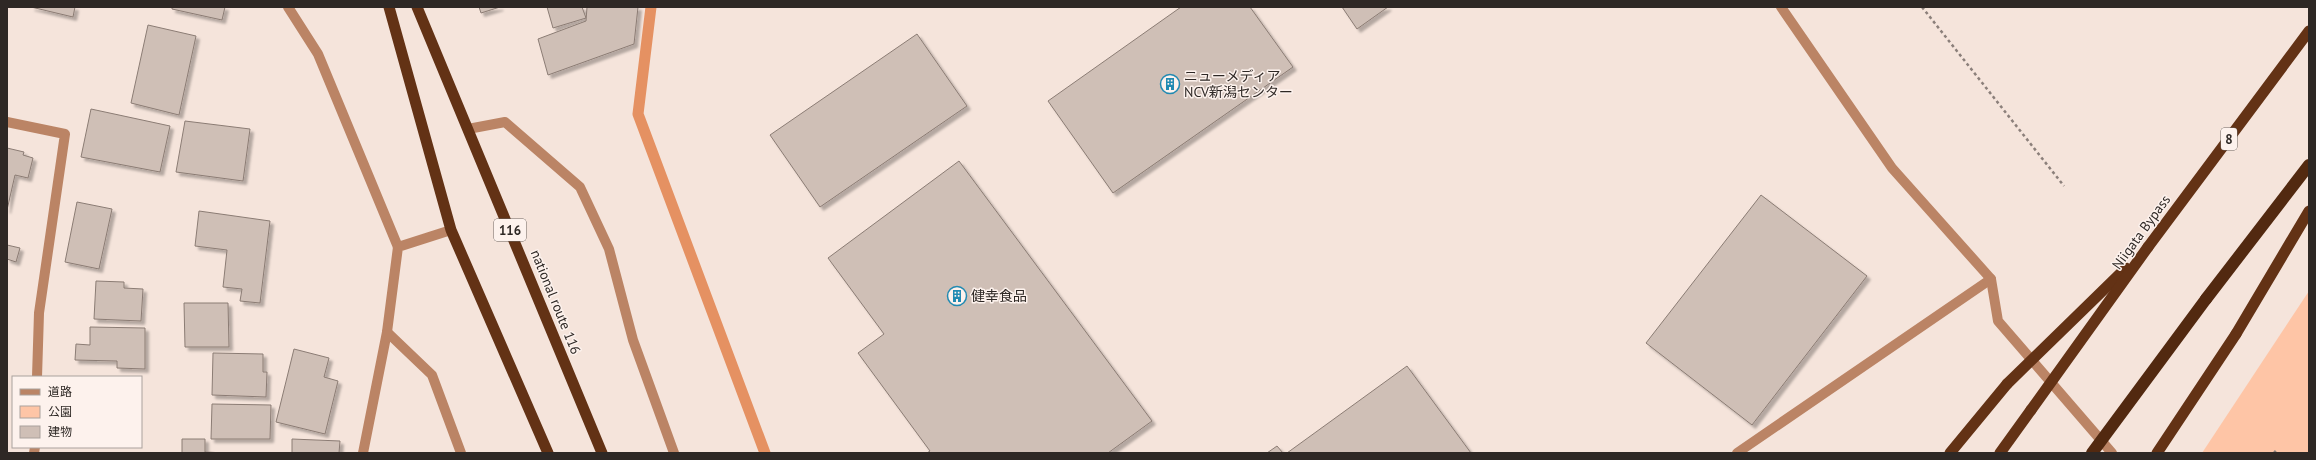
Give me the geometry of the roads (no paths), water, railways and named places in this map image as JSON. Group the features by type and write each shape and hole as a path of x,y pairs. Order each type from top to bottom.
{"highway":[{"path":"389,7 451,230 548,453"},
{"name":"national route 116","path":"417,7 602,453"},
{"name":"Niigata Bypass","path":"2000,453 2148,247 2309,31"},
{"path":"2092,453 2309,165"},
{"path":"2157,453 2236,334 2309,211"},
{"path":"1950,453 2007,384 2148,247"},
{"path":"590,425 606,453"}],"street":[{"path":"288,7 318,54 398,248 387,332 363,453"},
{"path":"1781,7 1892,168 1990,279 1998,321 2112,453"},
{"path":"7,122 65,134 40,312 37,376"},
{"path":"468,129 505,122 580,187 609,249 633,340 674,453"},
{"path":"398,248 451,230"},
{"path":"1737,453 1990,279"},
{"path":"387,332 432,375 461,453"}],"waterway":[{"path":"651,7 638,114 765,453"}],"place":[{"name":"ニューメディア NCV新潟センター","path":"1170,84"},
{"name":"健幸食品","path":"957,296"}]}
